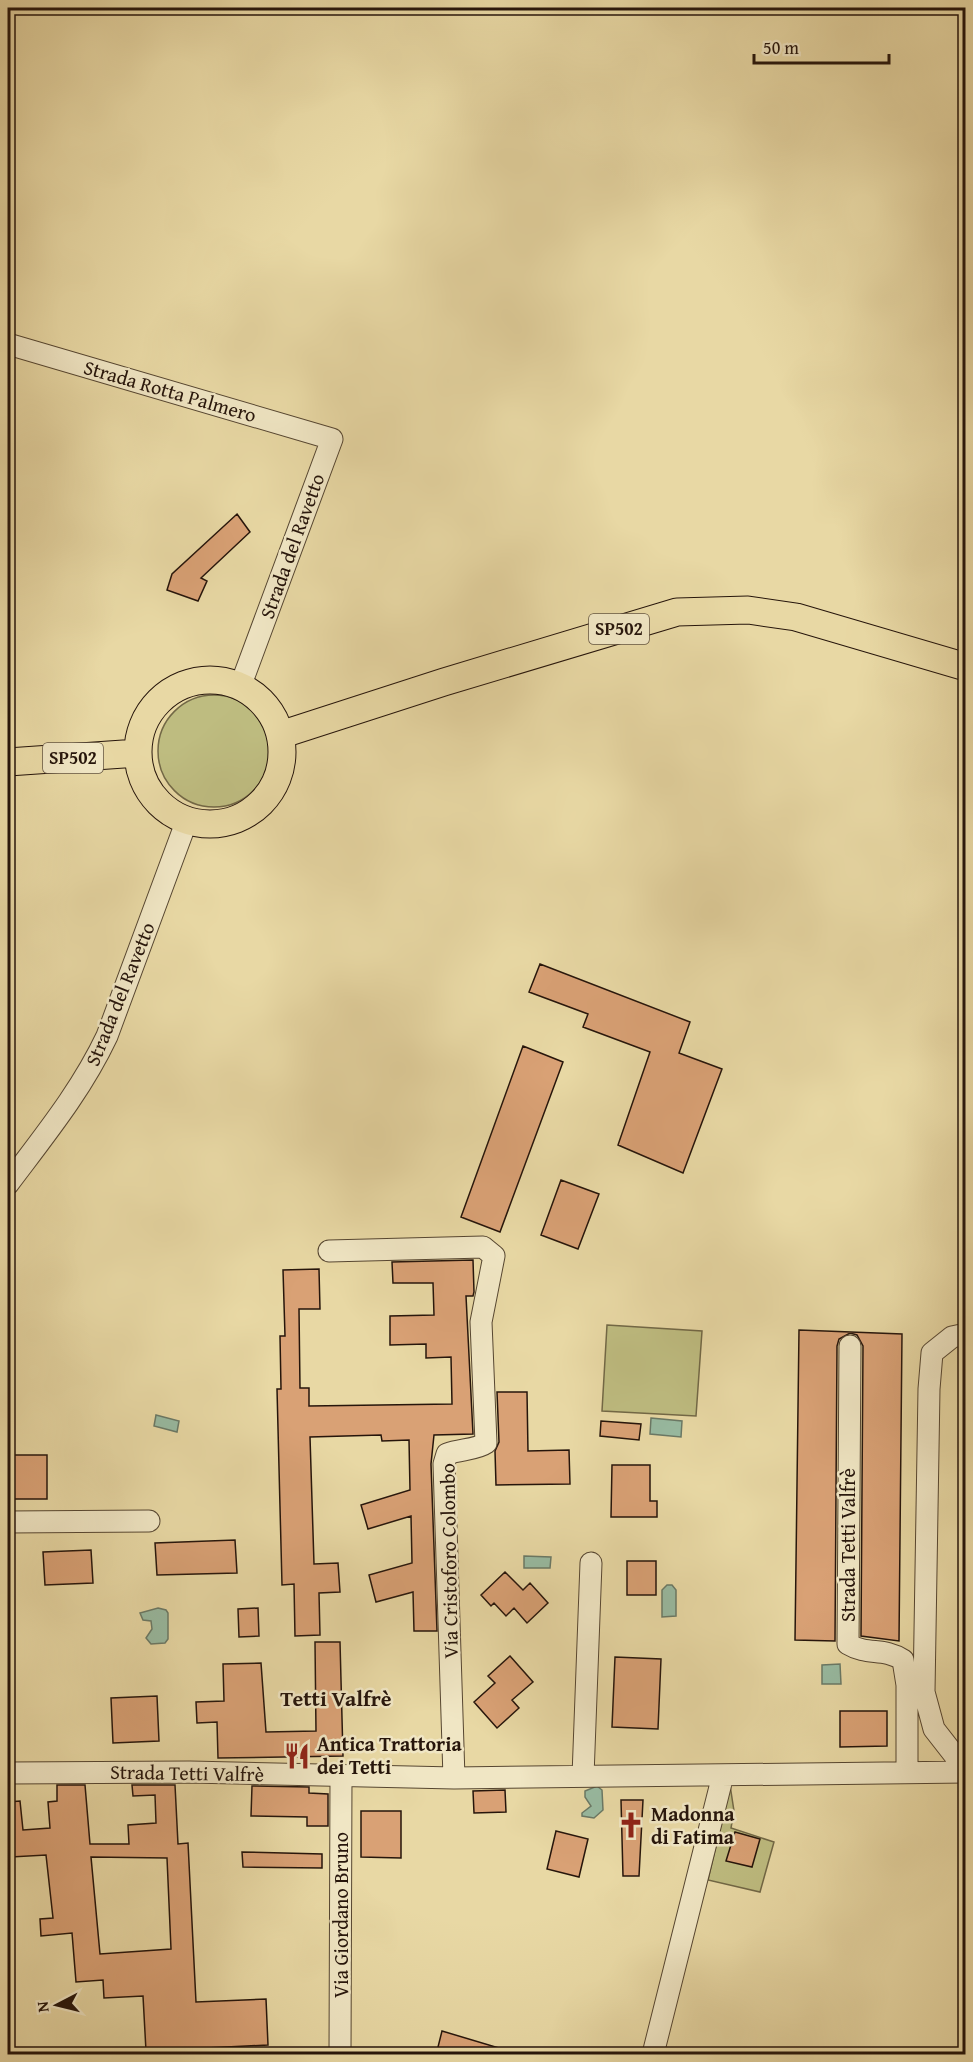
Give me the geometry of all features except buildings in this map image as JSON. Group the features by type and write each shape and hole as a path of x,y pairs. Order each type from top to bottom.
{"main road":[{"name":"SP502","path":"279,735 677,612 747,610 796,617 966,667"},
{"path":"209,680 240,687 265,706 279,735 280,768 266,796 255,808 226,822 210,824 187,820 165,809 154,798 140,769 138,753 144,722 153,708 171,692 193,682 209,680"},
{"name":"SP502","path":"8,762 138,753"}],"street":[{"name":"Strada Rotta Palmero","path":"8,344 332,439"},
{"name":"Strada del Ravetto","path":"240,687 332,439"},
{"name":"Strada del Ravetto","path":"8,1184 80,1089 93,1066 107,1036 187,820"},
{"name":"Via Cristoforo Colombo","path":"329,1251 483,1247 494,1256 481,1322 486,1443 480,1447 460,1449 447,1454 444,1464 454,1778"},
{"name":"Strada Tetti Valfrè","path":"966,1334 952,1336 932,1353 928,1412 924,1692 934,1729 966,1771"},
{"name":"Strada Tetti Valfrè","path":"850,1346 848,1644 858,1650 891,1652 903,1660 907,1684 907,1772"},
{"path":"8,1522 149,1521"},
{"path":"583,1776 591,1563"},
{"name":"Strada Tetti Valfrè","path":"8,1773 190,1772 454,1778 966,1771"},
{"path":"653,2055 723,1775"},
{"name":"Via Giordano Bruno","path":"340,2055 341,1776"}],"shaded area":[{"path":"214,695 236,699 254,711 266,729 270,751 266,773 254,791 236,803 214,807 192,803 174,791 162,773 158,751 162,729 174,711 192,699"},
{"path":"607,1325 702,1331 696,1416 602,1411"},
{"path":"156,1415 179,1421 177,1432 154,1426"},
{"path":"651,1418 682,1421 681,1437 650,1434"},
{"path":"524,1556 551,1557 550,1568 524,1568"},
{"path":"667,1585 672,1585 676,1590 676,1616 662,1617 662,1590"},
{"path":"158,1608 168,1613 168,1639 165,1643 151,1644 146,1638 152,1629 151,1621 143,1620 140,1613"},
{"path":"840,1664 841,1684 822,1684 822,1665"},
{"path":"730,1785 734,1811 731,1828 774,1842 760,1892 708,1880"},
{"path":"597,1786 602,1790 603,1810 594,1818 582,1816 582,1813 591,1806 585,1797 585,1791"}],"place":[{"name":"Antica Trattoria dei Tetti","path":"297,1756"},
{"name":"Madonna di Fatima","path":"631,1825"}],"district":[{"name":"Tetti Valfrè","path":"336,1698"}]}
